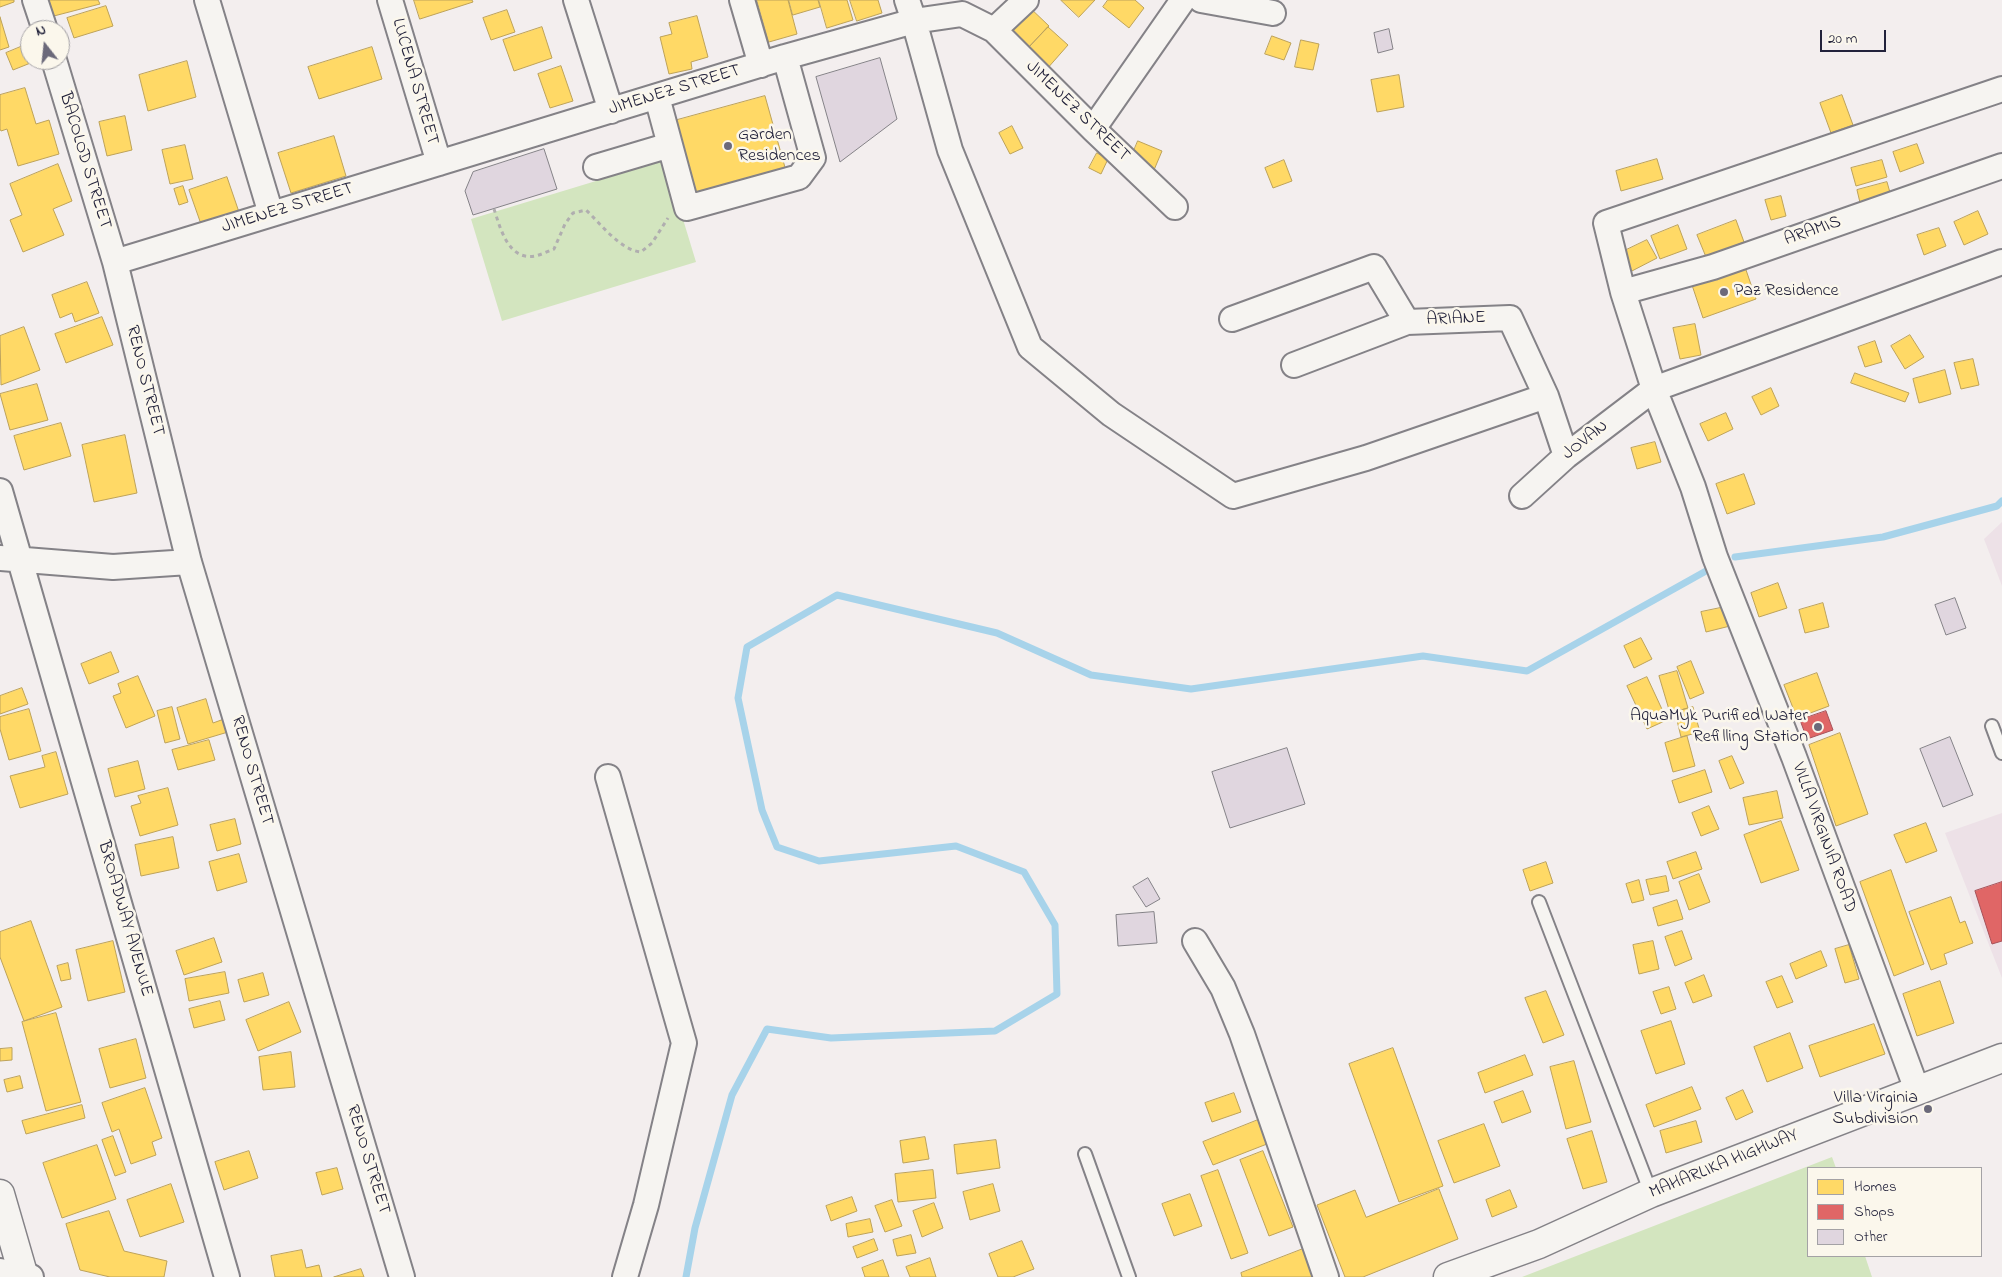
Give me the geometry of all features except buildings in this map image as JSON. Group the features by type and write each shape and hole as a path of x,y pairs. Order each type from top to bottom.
{"main road":[{"name":"MAHARLIKA HIGHWAY","path":"1448,1277 1539,1244 1651,1193 2002,1058"},
{"path":"0,1194 20,1275"}],"street":[{"path":"35,0 41,20"},
{"path":"207,0 270,214"},
{"name":"LUCENA STREET","path":"390,0 438,163"},
{"path":"576,0 611,111"},
{"path":"742,0 761,65"},
{"path":"994,30 1026,0"},
{"path":"1093,129 1184,0"},
{"path":"1201,0 1273,12"},
{"path":"911,11 950,150 1030,347 1111,414 1232,496 1366,458 1546,396"},
{"name":"JIMENEZ STREET","path":"115,262 786,58 911,11 962,14 994,30 1093,129 1175,206"},
{"path":"657,97 687,208 799,177 813,158 786,58"},
{"name":"BACOLOD STREET","path":"57,70 115,262"},
{"name":"VILLA VIRGINIA ROAD","path":"1916,1090 1794,757 1715,557 1693,487 1654,389 1623,292 1606,223 2002,89"},
{"path":"596,167 670,145"},
{"name":"ARAMIS","path":"1623,292 1713,267 2002,166"},
{"name":"RENO STREET","path":"115,262 189,562 402,1277"},
{"name":"JOVAN","path":"1522,496 1566,456 1654,389 2002,262"},
{"name":"ARIANE","path":"1232,319 1374,267 1408,322 1510,318 1546,396 1566,456"},
{"path":"1294,365 1408,322"},
{"name":"BROADWAY AVENUE","path":"0,491 10,559 227,1277"},
{"path":"10,559 113,567 189,562"},
{"path":"608,777 684,1043 646,1205 626,1277"},
{"path":"1195,941 1223,988 1242,1034 1326,1277"}],"lane":[{"path":"1992,726 2002,752"},
{"path":"1539,902 1651,1193"},
{"path":"1085,1154 1129,1277"}],"path":[{"path":"494,208 504,238 517,253 534,256 554,248 565,224 573,213 586,210 617,241 632,251 641,252 652,243 670,213 684,195"}],"shaded area":[{"path":"2002,522 2002,586 1984,539"},
{"path":"2002,813 2002,978 1945,833"}],"green space":[{"path":"665,160 696,262 502,321 471,219"},
{"path":"1832,1157 1836,1167 1807,1167 1807,1257 1865,1257 1872,1277 1522,1277"}],"waterway":[{"path":"1735,557 1883,537 1997,506 2002,501"},
{"path":"686,1277 695,1228 732,1095 767,1029 831,1038 995,1031 1057,994 1055,925 1024,872 956,846 819,861 777,847 762,810 738,698 747,647 837,595 997,633 1091,675 1191,689 1423,656 1527,671 1706,571"}],"place":[{"name":"Garden Residences","path":"728,146"},
{"name":"Paz Residence","path":"1724,292"},
{"name":"AquaMyk Purified Water Refilling Station","path":"1818,727"},
{"name":"Villa Virginia Subdivision","path":"1928,1109"}]}
